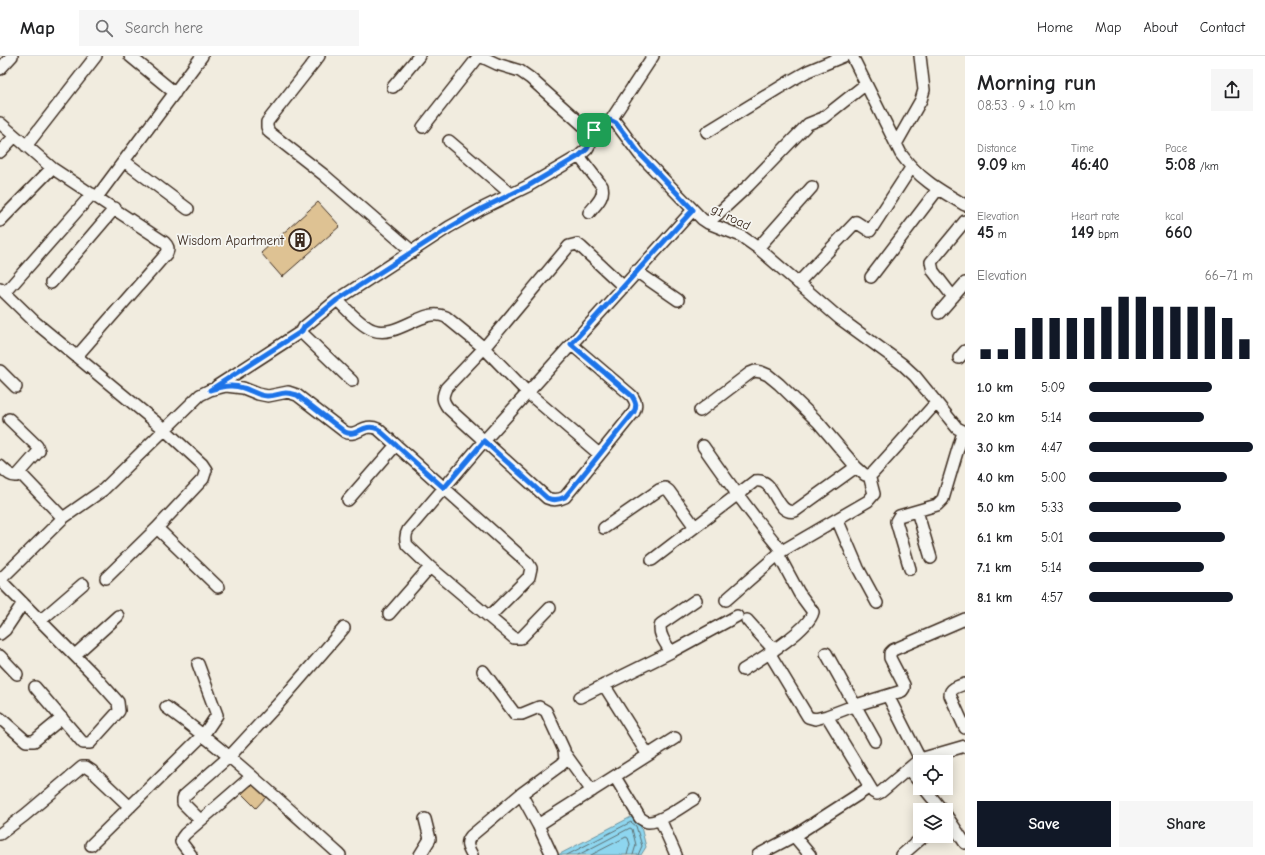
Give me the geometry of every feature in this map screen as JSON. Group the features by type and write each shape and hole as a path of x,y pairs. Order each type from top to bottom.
{"street":[{"path":"0,69 12,56"},
{"path":"26,146 96,56"},
{"path":"130,56 175,93"},
{"path":"106,578 157,528 203,479 206,470 202,464 164,429 36,323 2,290 94,196 124,161 202,56"},
{"path":"319,56 267,122 269,132 324,175 413,252"},
{"path":"393,87 418,56"},
{"path":"423,127 479,56 497,64 520,71 588,129 594,130 610,120 646,65 654,56"},
{"path":"707,132 808,71 844,56"},
{"path":"852,56 901,154 911,168 938,189 965,205"},
{"path":"896,144 921,100 924,90 920,56"},
{"path":"708,223 749,185 808,124 823,118 866,84"},
{"name":"g1 road","path":"610,120 616,123 640,154 693,210 708,223 741,236 758,248 840,318 906,368 915,376 957,428 964,432"},
{"path":"0,123 52,168 164,242 169,249 77,356"},
{"path":"35,687 80,740 86,744 90,743 119,711 118,702 0,580 63,518 104,490 200,395 302,331 304,327 337,300 449,228 483,208 528,186 579,156 589,145 594,130"},
{"path":"0,152 15,136"},
{"path":"449,141 511,194"},
{"path":"579,156 602,186 603,191 602,197 589,212"},
{"path":"124,161 188,209"},
{"path":"0,221 52,168"},
{"path":"798,283 856,222 870,231 911,168"},
{"path":"758,248 812,187"},
{"path":"872,277 938,189"},
{"path":"51,283 114,208"},
{"path":"550,608 521,638 514,638 430,567 407,545 405,540 406,534 484,441 624,287 636,271 693,210"},
{"path":"953,297 933,271 931,262 965,221"},
{"path":"571,344 632,396 636,402 636,407 634,412 565,497 560,500 552,500 547,498 448,408 443,401 442,396 446,388 484,348 569,246 577,244 624,287"},
{"path":"636,271 678,300"},
{"path":"939,313 965,283"},
{"path":"337,300 365,326 373,330 384,332 400,328 433,314 440,314 446,317 484,348 528,393 599,454"},
{"path":"302,331 304,335 352,381"},
{"path":"700,411 750,373 755,371 761,372 768,375 779,384 818,422 856,467 865,475 869,475 873,473 936,403"},
{"path":"0,372 16,387"},
{"path":"210,390 226,386 243,388 268,396 288,392 297,395 345,432 353,434 365,427 378,429 528,563 531,568 529,577 489,617"},
{"path":"0,466 14,476 17,476 39,449 9,419"},
{"path":"910,569 896,522 899,516 937,505 943,499 964,432"},
{"path":"348,500 396,445"},
{"path":"703,446 780,553 799,593 812,612 810,618 805,624 779,648 744,670"},
{"path":"652,560 755,481 761,480 768,485 785,510 791,512 795,511 856,467"},
{"path":"20,473 63,518"},
{"path":"726,600 780,553 868,501 874,494 869,475"},
{"path":"604,528 659,490 665,488 669,491 695,527"},
{"path":"917,511 931,558"},
{"path":"837,519 858,568 877,603"},
{"path":"157,528 218,586"},
{"path":"389,614 430,567"},
{"path":"40,621 83,584"},
{"path":"671,652 660,632 660,627 662,624 696,600"},
{"path":"0,634 5,630 23,603"},
{"path":"75,656 118,616"},
{"path":"580,697 742,618 774,650 779,648"},
{"path":"779,648 808,717 815,719 856,705 902,692 904,685 890,658 890,653 893,650 965,619"},
{"path":"200,820 183,803 184,796 230,756 280,703 344,628"},
{"path":"826,653 875,741"},
{"path":"0,656 17,674"},
{"path":"91,845 204,734 217,715 198,664"},
{"path":"483,671 515,714 522,714 539,707 546,711 566,755 592,791"},
{"path":"965,684 952,689 950,695 965,728"},
{"path":"604,685 648,755"},
{"path":"888,696 918,755"},
{"path":"166,707 204,734 230,756 340,855"},
{"path":"827,716 873,792 877,794 881,792 913,765"},
{"path":"0,718 26,741 30,742 34,741 62,718"},
{"path":"538,825 675,738"},
{"path":"934,755 965,746"},
{"path":"472,855 467,845 468,839 520,794 562,764 566,755"},
{"path":"0,834 82,767 86,767 92,771 130,807"},
{"path":"908,769 913,775"},
{"path":"191,855 183,846 182,838 185,834 252,776"},
{"path":"615,777 640,818 644,821 649,822 660,819 694,799"},
{"path":"758,855 794,836 870,787"},
{"path":"520,794 538,825 548,854"},
{"path":"930,795 936,803"},
{"path":"420,855 430,839 425,819"},
{"path":"660,819 676,855"},
{"path":"953,826 965,843"},
{"path":"794,836 810,855"},
{"path":"902,855 916,843"}],"water":[{"path":"631,817 640,823 646,847 641,855 558,855"}],"building":[{"name":"Wisdom Apartment","path":"318,202 340,226 282,277 261,253"},
{"path":"251,780 267,796 256,808 240,792"}],"place":[{"name":"Wisdom Apartment","path":"300,240"}],"route":[{"path":"610,120 616,123 630,143 693,210 571,344 632,396 636,402 636,407 634,412 565,497 560,500 552,500 547,498 484,441 444,488 378,429 365,427 353,434 345,432 297,395 288,392 268,396 243,388 226,386 210,390 302,331 304,327 337,300 449,228 483,208 528,186 579,156 587,149 591,142 594,130 610,120"}]}
